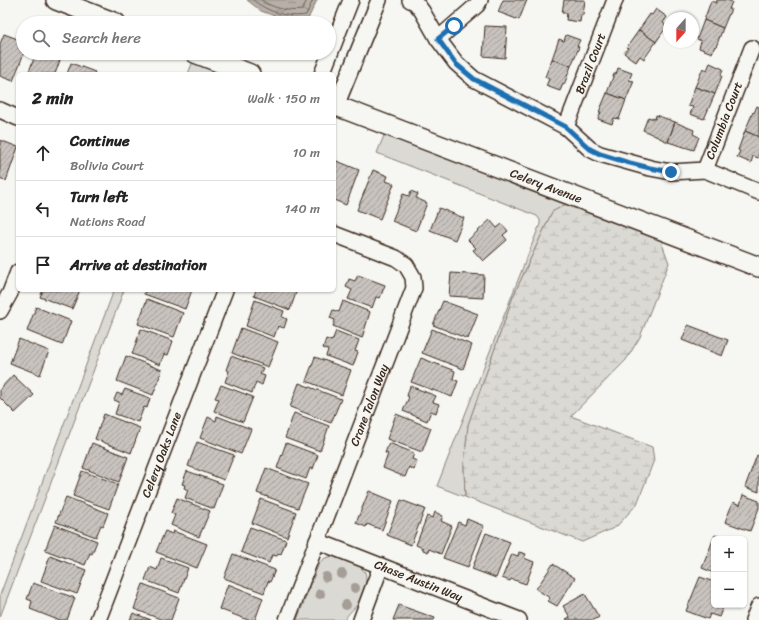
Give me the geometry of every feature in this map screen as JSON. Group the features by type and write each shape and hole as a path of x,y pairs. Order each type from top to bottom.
{"main road":[{"path":"56,0 98,16"},
{"path":"213,60 245,72"},
{"name":"Celery Avenue","path":"336,105 759,267"}],"street":[{"path":"336,38 351,0"},
{"path":"336,103 379,0"},
{"path":"410,0 415,2 422,11 438,39 456,64 474,79 566,127 590,149 600,154 650,168 671,172 705,170 759,192"},
{"path":"438,39 477,5 480,0"},
{"name":"Brazil Court","path":"566,127 615,0"},
{"name":"Columbia Court","path":"705,170 752,48"},
{"path":"323,72 327,60"},
{"path":"0,110 16,117"},
{"name":"Crane Talon Way","path":"287,620 414,288 413,277 406,265 396,258 336,235"},
{"path":"0,311 10,293 16,277"},
{"name":"Celery Oaks Lane","path":"98,620 224,292"},
{"name":"Chase Austin Way","path":"317,541 520,620"},
{"path":"361,620 381,566"},
{"path":"754,620 759,606"}],"green space":[{"path":"193,61 223,72 189,72"},
{"path":"385,133 568,203 552,212 513,297 468,425 464,466 465,497 437,486 540,224 540,220 537,216 377,153"},
{"path":"568,203 660,238 669,263 640,337 626,360 571,416 652,447 654,460 637,504 616,527 582,542 465,497 464,466 468,425 513,297 552,212"},
{"path":"113,292 123,292 0,617 0,595"},
{"path":"333,556 359,566 365,572 366,585 362,598 345,620 297,620 319,563 325,558"}],"water":[{"path":"247,0 317,0 309,16 275,16 261,11"}],"building":[{"path":"503,0 527,0 519,20 498,12"},
{"path":"564,0 585,0 583,15 581,15 580,22 566,20 567,13 562,13"},
{"path":"717,0 727,0 732,2 729,9 731,9 723,28 704,20 711,1 716,3"},
{"path":"656,9 663,14 663,32 656,42 639,30 650,14 652,15"},
{"path":"704,20 723,28 716,47 715,46 712,53 699,48 701,41 699,40 699,34"},
{"path":"485,26 507,27 505,58 483,56"},
{"path":"639,30 656,42 644,59 640,56 636,62 624,53"},
{"path":"4,34 16,38 16,60 21,60 13,81 0,76 0,44"},
{"path":"566,35 580,40 577,46 579,47 571,66 552,59 559,39 564,41"},
{"path":"552,59 571,66 564,85 563,84 560,91 546,86 549,79 545,77"},
{"path":"33,60 60,60 56,72 29,72"},
{"path":"71,63 95,72 68,72"},
{"path":"710,63 723,69 715,94 695,87 703,68 707,70"},
{"path":"618,68 632,73 629,80 634,81 626,100 607,93 614,74 616,74"},
{"path":"695,87 715,94 704,119 690,114 693,107 688,106"},
{"path":"607,93 626,100 619,119 614,118 612,124 598,119 601,112 599,112"},
{"path":"757,106 759,107 759,137 745,131"},
{"path":"656,115 675,122 668,142 643,130 648,117 655,119"},
{"path":"675,122 694,130 693,134 699,137 694,150 668,142"},
{"path":"745,131 759,137 758,158 753,156 751,163 737,157"},
{"path":"0,140 16,146 16,153 6,181 0,178"},
{"path":"337,161 359,170 346,205 336,201"},
{"path":"373,170 388,176 386,181 394,184 380,219 357,210"},
{"path":"411,191 418,194 416,198 427,203 416,231 392,221 403,194 409,196"},
{"path":"439,208 464,218 455,240 430,230"},
{"path":"490,220 497,228 502,224 508,231 503,235 507,240 483,261 473,250 476,248 468,240"},
{"path":"451,273 484,275 483,298 449,296"},
{"path":"358,275 385,285 380,298 376,297 372,308 348,299 352,290 346,287 349,279 355,281"},
{"path":"42,292 79,292 72,309 40,297"},
{"path":"144,292 191,292 185,309 144,294"},
{"path":"255,292 296,292 290,310 254,296"},
{"path":"147,299 183,313 174,337 138,324"},
{"path":"255,300 284,311 282,317 287,319 284,328 278,326 274,337 246,326"},
{"path":"343,301 370,312 362,338 333,326 335,320 330,318 333,310 339,312"},
{"path":"443,301 478,314 468,339 433,325"},
{"path":"36,307 71,321 62,345 27,331"},
{"path":"688,325 728,340 722,356 682,340"},
{"path":"241,328 278,342 268,367 232,353"},
{"path":"141,329 173,341 168,355 164,354 160,365 132,354"},
{"path":"432,329 472,345 463,369 422,353"},
{"path":"336,331 359,340 355,351 358,352 353,366 326,356 328,350 323,348 326,339 332,341"},
{"path":"19,339 49,351 40,375 10,363"},
{"path":"126,356 162,370 153,395 117,381"},
{"path":"231,356 263,368 260,374 265,376 262,385 256,382 252,393 225,382 229,371 226,370"},
{"path":"315,357 351,370 342,395 306,381"},
{"path":"421,358 455,371 453,379 458,381 452,397 411,382"},
{"path":"13,375 34,395 15,413 0,398 0,389"},
{"path":"299,383 341,399 331,423 290,407"},
{"path":"221,385 253,397 243,422 214,411 219,399 215,398"},
{"path":"410,386 436,396 433,402 439,404 436,413 431,411 427,421 403,411 409,397 407,396"},
{"path":"125,389 150,398 147,408 144,407 138,422 115,414 119,402 114,400 117,393 122,395"},
{"path":"294,413 329,426 320,451 285,438"},
{"path":"104,414 140,428 131,453 95,439"},
{"path":"396,414 431,428 422,452 387,439"},
{"path":"217,416 251,429 241,454 200,438 208,417 216,421"},
{"path":"197,442 234,455 224,480 188,466"},
{"path":"92,443 128,457 119,482 83,468"},
{"path":"286,443 318,455 313,469 310,468 306,479 277,468"},
{"path":"389,443 414,453 412,459 417,461 414,470 409,467 405,477 383,468 388,454 385,453"},
{"path":"757,455 759,456 759,492 745,487"},
{"path":"266,468 308,484 298,508 257,493"},
{"path":"82,471 118,484 109,509 73,496"},
{"path":"187,471 223,484 214,509 185,498 188,490 184,488 185,485 182,484"},
{"path":"369,491 393,501 382,530 367,524 366,527 356,523"},
{"path":"743,495 759,501 759,508 750,531 725,522 733,502 740,505"},
{"path":"66,497 108,513 103,526 101,525 96,537 56,522"},
{"path":"177,498 210,511 199,537 171,525 175,515 171,513"},
{"path":"261,499 296,512 287,537 252,523"},
{"path":"401,500 425,509 411,545 387,535"},
{"path":"435,512 443,516 441,521 452,526 441,554 429,549 428,552 416,545 427,516 433,518"},
{"path":"467,519 484,526 468,567 443,558 458,522 465,525"},
{"path":"55,525 97,541 92,554 90,553 85,565 45,550"},
{"path":"250,527 286,540 281,554 278,553 277,556 272,555 269,563 241,552"},
{"path":"165,531 172,534 173,531 207,544 197,568 156,552"},
{"path":"486,533 510,542 496,578 472,569"},
{"path":"711,545 711,572 702,568"},
{"path":"519,552 526,554 524,558 534,562 526,584 511,579 510,581 502,578 512,554 518,556"},
{"path":"233,554 275,570 270,582 268,581 264,593 224,578"},
{"path":"50,556 86,570 77,594 41,581"},
{"path":"161,558 188,568 179,593 145,580 150,567 157,570"},
{"path":"553,564 575,578 557,606 548,601 550,598 536,589"},
{"path":"700,577 711,581 711,608 723,608 719,617 710,614 708,619 686,611"},
{"path":"33,583 75,598 67,620 58,620 30,609 32,601 27,599"},
{"path":"143,584 179,598 171,620 163,620 134,609"},
{"path":"228,584 263,598 255,620 248,620 219,609"},
{"path":"585,594 599,617 594,620 567,620 566,619 570,617 563,606"},
{"path":"399,605 435,618 434,620 393,620"},
{"path":"133,613 151,620 130,620"}],"route":[{"path":"454,26 438,39 456,64 474,79 566,127 590,149 600,154 650,168 671,172"}]}
